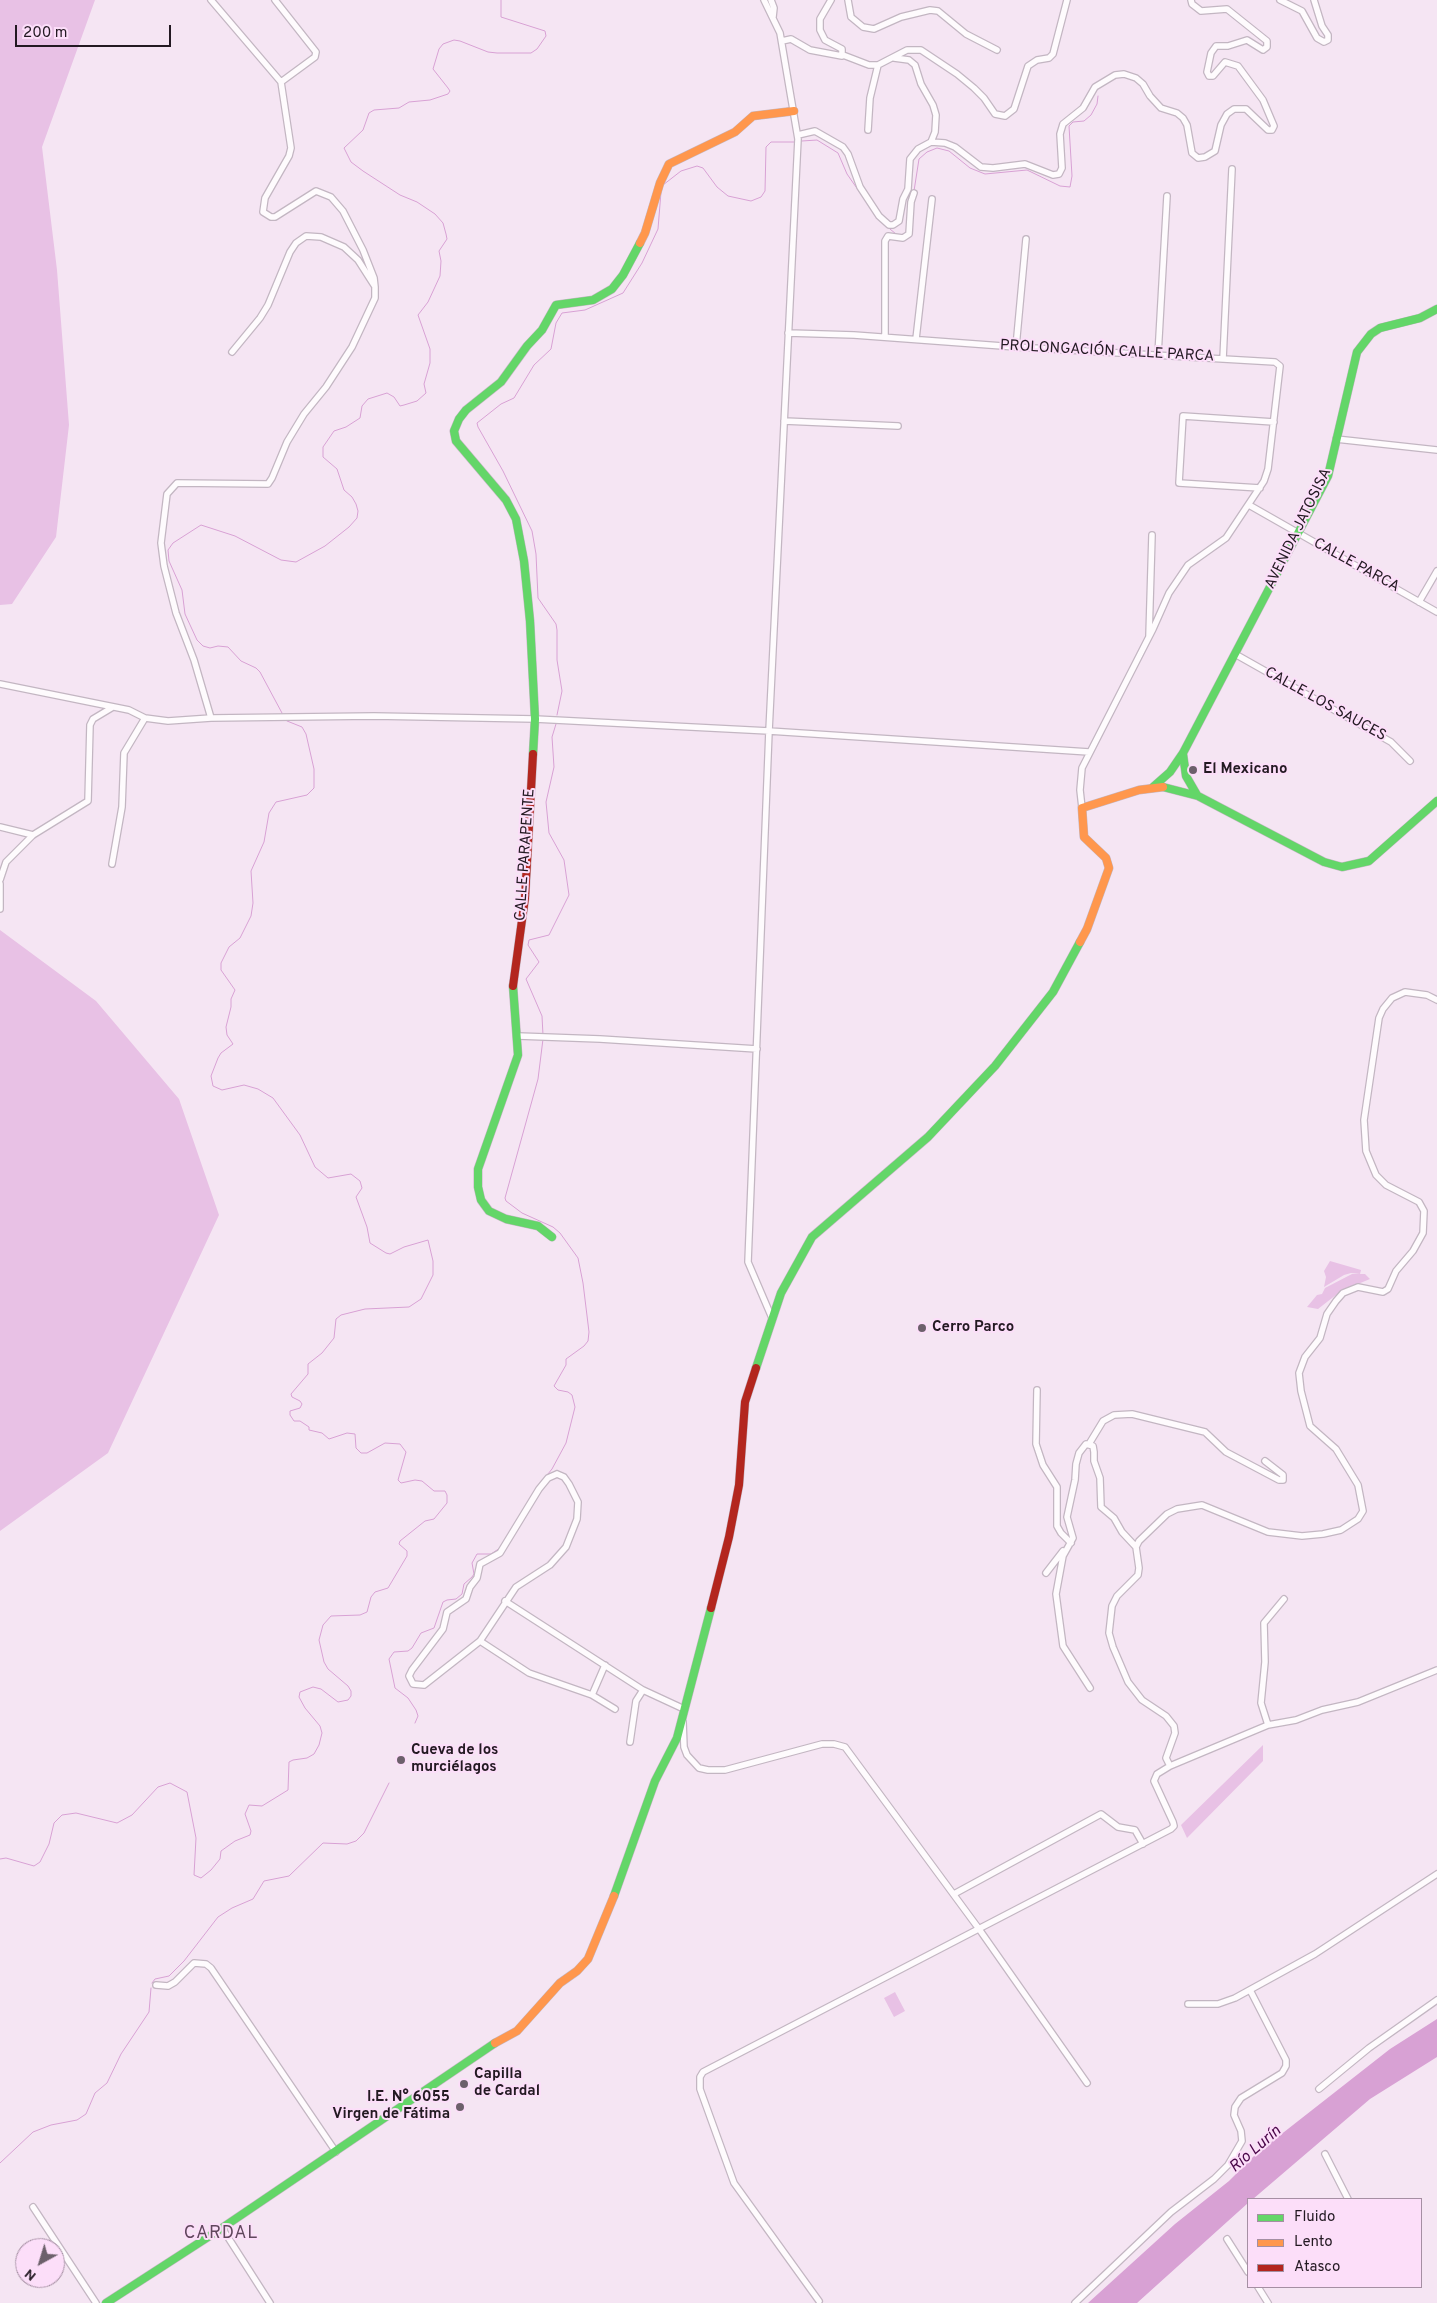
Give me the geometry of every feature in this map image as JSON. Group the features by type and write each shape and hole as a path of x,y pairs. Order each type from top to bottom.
{"street":[{"path":"211,0 281,82 291,148 289,156 265,198 263,212 271,218 275,217 316,191 331,197 343,210 363,250 374,278 375,287 375,298 352,347 326,387 304,414 268,484 177,483 167,494 161,543 164,566 176,613 194,660 211,718"},
{"path":"275,0 316,52 315,57 281,82"},
{"path":"764,0 782,41 798,134 769,731 748,1262 772,1318"},
{"path":"771,0 774,8 773,17"},
{"path":"831,0 820,19 820,30 825,40 842,49 843,55"},
{"path":"848,0 851,17 863,27 874,29 901,17 930,10 938,11 966,34 997,50"},
{"path":"782,41 791,39 810,50 839,57 843,55 869,65 878,65 911,49 924,51 974,88 995,114 1005,116 1014,109 1028,66 1037,60 1049,58 1053,54 1067,0"},
{"path":"798,134 815,131 843,147 848,154 860,187 879,216 891,225 896,225 909,185 910,159 918,149 931,142 944,142 955,147 981,167 993,168 1025,164 1051,175 1057,175 1061,170 1060,134 1063,124 1083,108 1097,84 1110,77 1119,75 1132,76 1140,81 1161,108 1177,113 1183,118 1187,125 1192,153 1198,158 1205,157 1215,151 1221,125 1227,114 1234,109 1246,109 1268,130 1272,130 1274,126 1263,100 1238,66 1225,62 1213,76 1209,76 1207,72 1211,53 1216,46 1228,46 1247,40 1263,50 1267,47 1267,41 1227,9 1201,11 1190,0"},
{"path":"1280,0 1302,11 1317,38 1324,42 1328,40 1328,35 1322,26 1314,0"},
{"path":"894,58 909,60 916,65 921,84 933,104 936,115 935,132 931,142"},
{"path":"868,130 870,98 878,65"},
{"name":"CALLE PARAPENTE","path":"552,1237 538,1226 506,1219 489,1211 481,1200 478,1187 480,1163 518,1054 512,981 525,898 535,718 530,621 524,561 516,519 506,500 456,441 454,432 459,419 471,404 501,382 527,346 542,330 556,305 593,300 612,289 623,276 646,233 660,183 669,164 735,132 753,116 794,111"},
{"path":"1223,359 1232,169"},
{"path":"885,337 885,241 888,236 903,238 909,234 911,202 914,193"},
{"path":"1158,355 1167,196"},
{"path":"916,339 932,199"},
{"path":"232,352 260,318 271,298 290,252 296,243 306,236 321,237 344,247 358,260 375,287"},
{"path":"1016,347 1026,240"},
{"name":"AVENIDA JATOSISA","path":"1152,788 1170,772 1183,753 1328,476 1355,358 1360,347 1370,334 1380,328 1420,318 1437,309"},
{"name":"PROLONGACIÓN CALLE PARCA","path":"788,333 885,337 1016,347 1275,362 1279,364 1280,375 1268,469 1260,488 1220,543 1188,565 1169,593 1089,752 1080,774 1082,808"},
{"path":"1260,488 1179,483 1183,416 1274,422"},
{"path":"784,421 898,426"},
{"path":"1336,439 1437,450"},
{"name":"CALLE PARCA","path":"1249,505 1437,612"},
{"path":"1149,636 1152,536"},
{"path":"1419,602 1437,571"},
{"name":"CALLE LOS SAUCES","path":"1235,654 1391,742 1410,762"},
{"path":"0,684 129,710 145,718 168,721 211,718 374,716 535,718 1089,752"},
{"path":"0,880 6,862 33,835 88,801 90,725 93,720 113,707"},
{"path":"112,864 122,807 124,753 145,718"},
{"path":"1183,753 1186,776 1198,796"},
{"name":"AVENIDA JATOSISA","path":"1082,808 1111,797 1152,788 1171,788 1198,796 1324,862 1342,867 1352,866 1374,858 1437,801"},
{"path":"106,2303 336,2152 462,2067 482,2050 517,2031 560,1983 582,1967 599,1935 652,1788 673,1750 728,1537 739,1485 744,1402 772,1318 787,1281 812,1237 928,1137 995,1066 1052,992 1087,929 1109,868 1106,858 1084,837 1082,808"},
{"path":"0,827 33,835"},
{"path":"0,884 0,909"},
{"path":"1136,1547 1148,1531 1171,1511 1193,1505 1211,1508 1268,1532 1302,1536 1341,1530 1352,1524 1363,1511 1358,1485 1336,1448 1310,1426 1301,1392 1299,1373 1305,1357 1320,1338 1327,1314 1336,1300 1353,1288 1365,1287 1383,1292 1388,1289 1396,1271 1414,1251 1423,1233 1424,1211 1419,1202 1386,1186 1376,1175 1366,1151 1364,1120 1379,1018 1383,1009 1392,998 1405,992 1427,995 1437,1000"},
{"path":"518,1036 757,1049"},
{"path":"1037,1390 1036,1444 1043,1465 1057,1487 1058,1526 1061,1533 1071,1543"},
{"path":"1046,1573 1071,1543 1073,1535 1067,1518 1075,1480 1076,1464 1083,1447 1089,1444 1096,1429 1103,1421 1114,1415 1132,1414 1205,1432 1226,1452 1280,1480 1284,1480 1283,1475 1266,1461"},
{"path":"1089,1444 1093,1446 1100,1478 1100,1504 1114,1518 1122,1532 1136,1547 1139,1568 1138,1575 1117,1596 1110,1612 1109,1633 1117,1656 1135,1692 1166,1716 1174,1726 1175,1734 1166,1758 1170,1766"},
{"path":"560,1474 574,1492 578,1502 577,1519 572,1534 560,1556 550,1565 516,1586 480,1641 424,1686 418,1686 410,1681 409,1676 412,1670 443,1629 447,1612 466,1599 470,1587 477,1578 480,1564 500,1552 539,1489 548,1478 560,1474"},
{"path":"1065,1550 1056,1594 1064,1646 1090,1688"},
{"path":"1268,1725 1261,1704 1264,1624 1284,1599"},
{"path":"505,1601 605,1665 630,1684 684,1713"},
{"path":"480,1641 538,1677 592,1695 615,1709"},
{"path":"592,1695 605,1665"},
{"path":"819,2301 734,2183 700,2090 700,2076 703,2072 1171,1829 1174,1826 1154,1780 1157,1774 1170,1766 1268,1725 1277,1725 1322,1710 1358,1702 1437,1670"},
{"path":"630,1742 636,1701 642,1690"},
{"path":"684,1713 684,1747 687,1755 699,1768 708,1770 725,1770 822,1744 834,1744 844,1748 954,1894 1087,2083"},
{"path":"954,1894 1101,1814 1118,1827 1135,1830 1143,1844"},
{"path":"1188,2004 1224,2002 1250,1990 1314,1954 1437,1874"},
{"path":"156,1985 168,1986 194,1963 206,1964 211,1968 336,2152"},
{"path":"1075,2303 1171,2212 1214,2179 1228,2165 1242,2142 1241,2131 1234,2115 1241,2098 1282,2073 1286,2066 1286,2060 1250,1990"},
{"path":"1319,2089 1368,2048 1437,2000"},
{"path":"1325,2154 1347,2198"},
{"path":"33,2206 96,2303"},
{"path":"222,2228 270,2303"},
{"path":"1227,2239 1247,2270"},
{"path":"1259,2288 1268,2303"}],"shaded area":[{"path":"0,0 95,0 42,147 57,270 69,425 56,537 12,604 0,605"},
{"path":"0,930 96,1001 179,1099 219,1215 108,1453 0,1531"},
{"path":"1330,1261 1361,1270 1360,1274 1351,1273 1344,1275 1324,1287 1326,1277 1324,1271"},
{"path":"1352,1274 1365,1274 1370,1279 1341,1291 1318,1309 1307,1307 1317,1295 1322,1294 1325,1288"},
{"path":"1263,1745 1263,1761 1187,1838 1181,1825"},
{"path":"895,1992 905,2011 894,2017 884,1998"},
{"path":"1437,2019 1437,2057 1370,2099 1254,2198 1247,2198 1247,2204 1137,2303 1088,2303 1175,2224 1229,2181 1256,2154 1390,2049"}],"waterway":[{"path":"282,713 256,668 241,661 228,647 218,646 210,648 203,646 197,640 185,614 182,590 169,561 168,550 173,543 201,525 235,536 281,560 296,562 325,546 349,527 357,518 356,504 352,497 344,490 337,469 323,457 323,447 334,431 346,427 360,418 362,406 368,399 387,393 394,397 400,406 417,401 426,393 424,384 430,363 430,349 418,315 428,302 440,276 441,261 439,251 447,239 443,223 435,214 417,202 400,195 363,171 351,162 344,148 363,130 369,113 374,110 399,108 409,102 430,100 448,94 450,91 433,69 439,49 443,44 454,40 488,52 497,53 531,53 537,49 546,36 545,31 501,17 501,0"},
{"path":"914,191 919,159 927,152 937,148 949,151 970,168 985,174 1027,170 1060,186 1070,187 1072,176 1069,126 1073,122 1084,121 1091,115 1097,104 1098,96"},
{"path":"802,141 817,140 838,153 847,174 863,197"},
{"path":"663,185 681,171 697,166 703,168 717,187 728,196 751,201 761,197 765,191 766,147 771,142 794,142"},
{"path":"557,715 562,691 557,660 557,630 556,624 538,598 536,554 532,531 477,423 501,404 514,398 534,365 551,349 556,323 562,313 585,310 623,293 642,263 658,229 661,192"},
{"path":"871,209 876,216"},
{"path":"878,219 896,234"},
{"path":"0,1859 6,1858 34,1866 40,1862 49,1844 54,1823 62,1815 76,1813 117,1823 132,1815 158,1787 170,1783 187,1792 196,1838 194,1875 201,1878 220,1859 221,1851 235,1841 250,1835 251,1831 245,1814 249,1805 262,1806 288,1790 289,1762 307,1758 314,1754 319,1745 322,1733 320,1726 305,1708 299,1697 300,1692 313,1687 321,1689 338,1702 348,1700 351,1696 348,1686 328,1669 324,1662 319,1640 323,1625 331,1616 360,1615 367,1612 371,1597 375,1592 388,1588 407,1556 407,1551 399,1544 400,1541 425,1521 434,1519 447,1503 445,1491 434,1491 422,1481 415,1480 401,1483 398,1480 406,1452 400,1444 385,1443 367,1453 361,1453 356,1448 355,1434 347,1433 329,1439 322,1433 309,1430 309,1427 300,1421 294,1421 290,1415 290,1411 300,1408 302,1404 292,1397 291,1394 308,1374 308,1364 322,1353 334,1338 336,1319 341,1315 365,1309 409,1307 421,1299 433,1275 433,1261 428,1240 404,1247 390,1254 370,1243 367,1227 356,1197 362,1188 360,1181 351,1174 328,1178 315,1167 300,1135 273,1098 258,1089 244,1085 222,1090 213,1086 211,1076 218,1058 221,1053 233,1044 227,1035 226,1027 231,999 235,990 221,970 221,963 229,947 240,938 251,916 253,903 251,871 264,842 269,813 276,802 307,795 314,788 314,769 306,734 302,727 287,721"},
{"path":"543,1035 542,1016 526,979 539,962 528,945 529,940 549,935 569,895 564,860 549,833 546,802 554,767 552,737 556,724"},
{"path":"539,1485 552,1469 566,1443 575,1407 572,1395 558,1390 554,1386 566,1365 566,1359 584,1346 588,1341 589,1332 578,1258 560,1233 553,1227 522,1213 506,1201 505,1198 538,1079 543,1039"},
{"path":"415,1723 418,1716 416,1710 408,1698 395,1688 389,1659 394,1652 408,1651 421,1633 434,1628 443,1602 456,1599 462,1594 464,1584 474,1574 472,1563 477,1554 491,1554 500,1548"},
{"path":"152,1983 155,1979 169,1976 184,1961 218,1917 232,1908 253,1899 264,1881 289,1876 323,1843 347,1844 356,1841 364,1833 389,1783"},
{"path":"0,2163 33,2132 51,2125 77,2120 86,2114 95,2093 107,2083 121,2054 149,2012 151,1988"}],"traffic: fast":[{"path":"533,754 535,719 530,621 524,561 516,519 506,500 456,441 454,431 459,419 466,410 501,382 527,346 542,330 556,305 593,300 612,289 623,275 640,243"},
{"path":"1153,787 1170,772 1183,753 1328,476 1357,352 1371,334 1380,328 1420,318 1437,309"},
{"path":"1183,754 1186,776 1197,795"},
{"path":"1163,787 1198,796 1324,862 1342,867 1369,861 1437,801"},
{"path":"756,1368 781,1293 812,1237 928,1137 995,1066 1053,992 1080,942"},
{"path":"513,986 518,1055 478,1169 478,1187 481,1200 489,1211 506,1219 538,1226 552,1237"},
{"path":"614,1896 655,1781 677,1738 711,1608"},
{"path":"106,2303 222,2228 495,2043"}],"traffic: slow":[{"path":"640,243 645,233 660,183 669,164 735,132 753,116 794,111"},
{"path":"1080,942 1087,929 1109,868 1106,858 1084,837 1082,808 1139,790 1163,787"},
{"path":"495,2043 517,2031 560,1983 577,1971 588,1959 614,1896"}],"traffic: jam":[{"path":"513,986 525,898 533,754"},
{"path":"711,1608 729,1537 739,1485 745,1402 756,1368"}],"place":[{"name":"El Mexicano","path":"1193,770"},
{"name":"Cerro Parco","path":"922,1328"},
{"name":"Cueva de los murciélagos","path":"401,1760"},
{"name":"Capilla de Cardal","path":"464,2084"},
{"name":"I.E. N° 6055 Virgen de Fátima","path":"460,2107"}],"district":[{"name":"CARDAL","path":"221,2234"}],"water label":[{"name":"Río Lurín","path":"1256,2150"}]}
